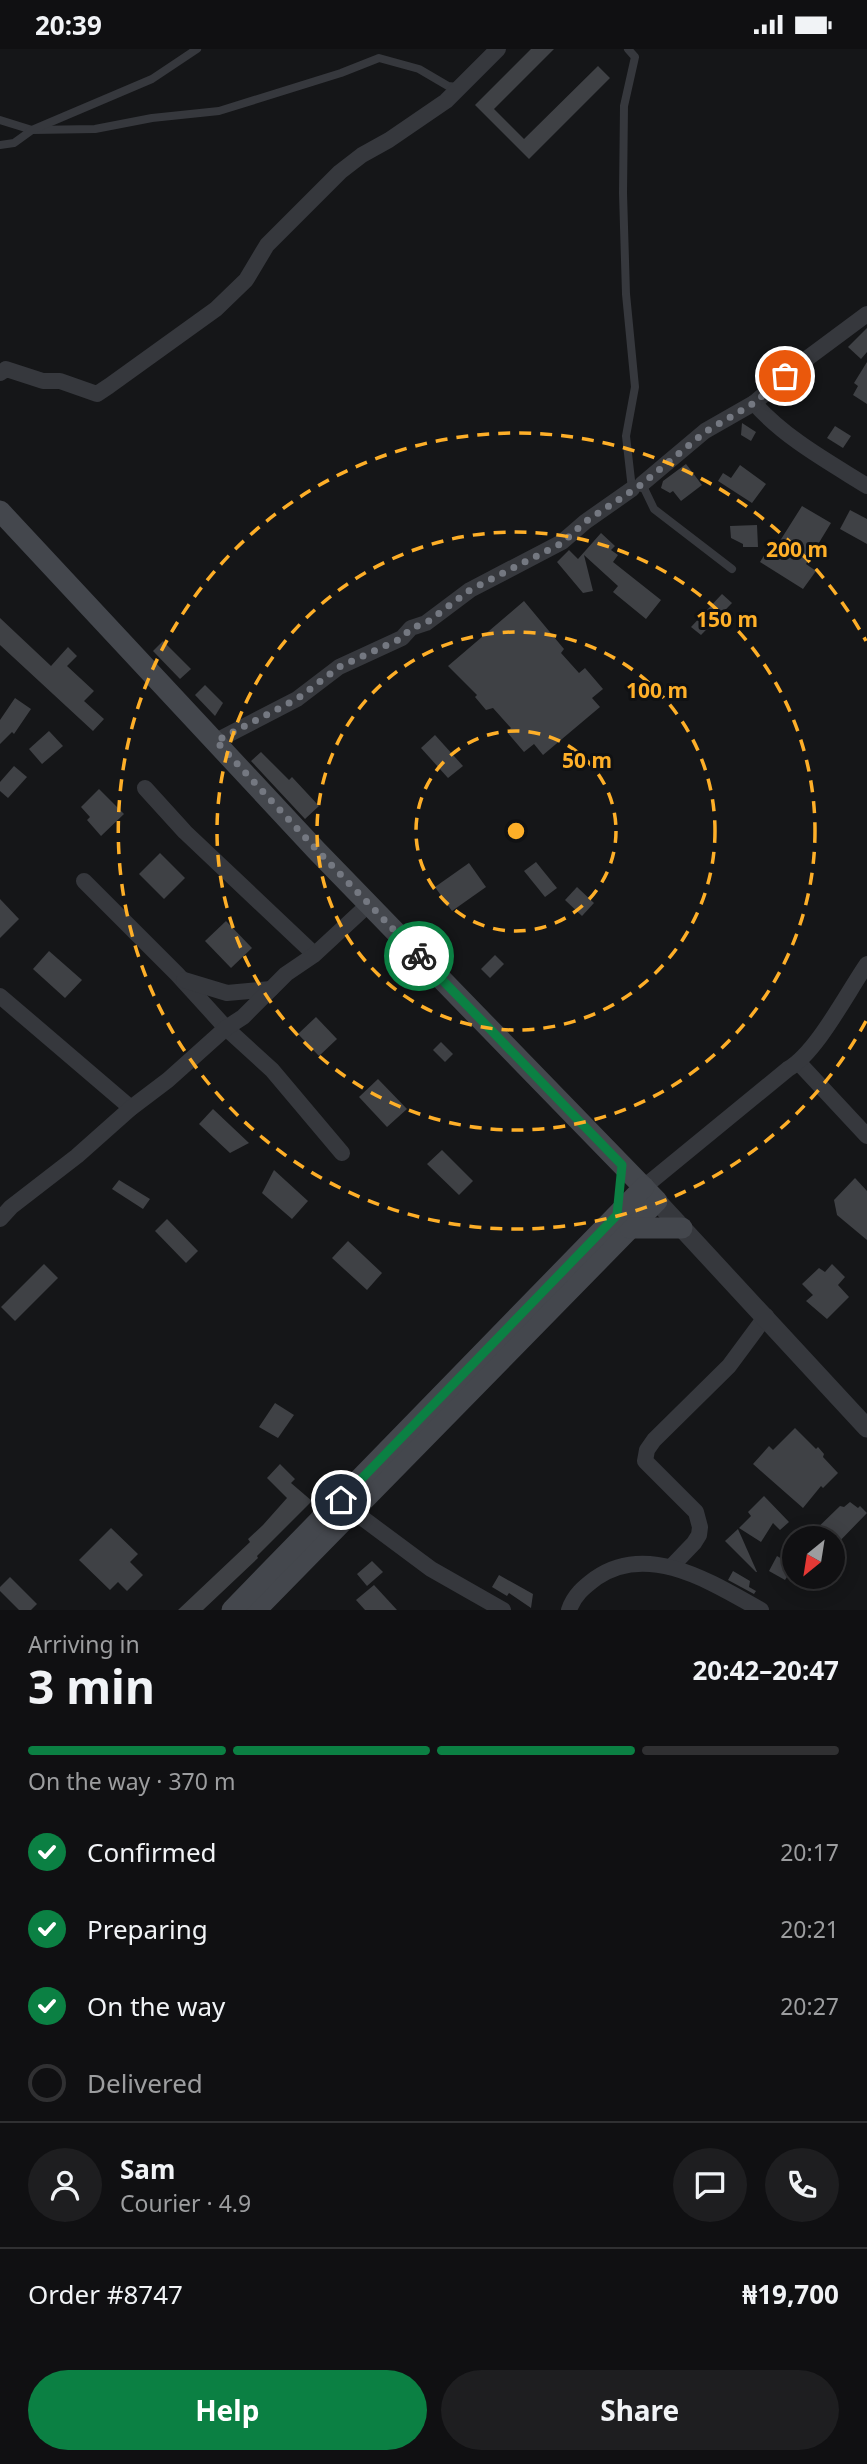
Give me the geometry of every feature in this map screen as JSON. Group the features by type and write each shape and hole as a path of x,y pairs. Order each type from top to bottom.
{"main road":[{"path":"0,511 369,904 650,1194 415,1436 232,1610"},
{"path":"622,1165 624,1222"},
{"path":"624,1222 682,1228"},
{"path":"256,1610 353,1511 415,1436"}],"street":[{"path":"0,373 6,369 27,377 60,381 97,394 109,387 216,309 246,280 267,245 340,171 446,101 498,49"},
{"path":"216,741 297,699 339,667 402,638 411,628 426,623 470,590 562,543 585,522 637,487 705,432 754,403 801,363 867,314"},
{"path":"754,403 771,421 801,444 867,486"},
{"path":"145,788 185,832 313,953"},
{"path":"83,881 183,980 226,1028 272,1070 342,1153"},
{"path":"0,1219 11,1207 168,1080 226,1028 243,1017 271,989 369,904"},
{"path":"867,964 816,1042 799,1063 788,1069 673,1164 650,1194 867,1427"},
{"path":"183,980 227,993 271,989"},
{"path":"0,996 131,1108"},
{"path":"799,1063 867,1136"},
{"path":"671,1567 694,1543 700,1527 696,1512 645,1461 644,1455 654,1440 729,1366 766,1317"},
{"path":"353,1511 431,1569 503,1610"},
{"path":"569,1610 582,1588 603,1574 629,1565 657,1564 683,1570 761,1610"}],"lane":[{"path":"0,145 14,143 32,130 152,79 197,49"},
{"path":"628,49 635,57 624,106 623,193 626,294 635,387 626,436 637,487 654,509 732,569"},
{"path":"0,120 32,130 95,129 152,118 219,111 341,73 379,58 419,69 448,86 460,87"}],"building":[{"path":"531,49 554,49 494,109 524,139 598,66 610,78 529,159 475,105"},
{"path":"867,328 867,352 861,359 848,347"},
{"path":"867,362 867,404 853,395 858,386 854,383"},
{"path":"742,423 756,432 751,441 741,435"},
{"path":"835,426 851,436 843,448 827,438"},
{"path":"686,464 702,485 681,501 673,491 670,493 661,488 663,481"},
{"path":"740,465 766,484 752,503 718,481 723,473 731,478"},
{"path":"802,506 831,523 806,564 816,571 803,589 760,562 773,541 778,544"},
{"path":"850,510 867,519 867,544 840,529"},
{"path":"757,525 758,547 743,547 743,544 731,538 730,526"},
{"path":"601,533 615,546 611,550 618,555 613,562 661,600 646,619 613,592 618,586 584,555 593,591 583,593 557,562 569,550 578,559"},
{"path":"722,594 732,603 701,635 691,627"},
{"path":"524,601 564,649 561,653 579,673 585,668 603,689 592,698 600,707 543,755 534,744 524,752 507,732 511,728 493,708 486,710 475,697 477,695 448,666"},
{"path":"0,618 51,666 68,647 77,656 67,666 94,691 84,701 104,719 93,731 0,645"},
{"path":"163,641 191,669 180,679 153,651"},
{"path":"205,685 223,703 215,716 195,695"},
{"path":"15,698 31,709 14,734 12,732 0,744 0,720"},
{"path":"49,731 63,746 42,764 29,749"},
{"path":"435,735 463,766 448,778 421,748"},
{"path":"261,752 289,780 292,777 319,806 305,819 251,761"},
{"path":"14,766 27,777 8,798 0,791 0,782"},
{"path":"99,789 124,814 101,836 87,820 90,817 81,807"},
{"path":"160,853 185,878 164,899 139,874"},
{"path":"536,862 557,888 545,897 524,871"},
{"path":"469,863 486,887 452,911 435,887"},
{"path":"577,887 594,903 582,916 565,900"},
{"path":"0,899 19,919 0,938"},
{"path":"226,921 252,948 231,968 205,941"},
{"path":"49,951 82,980 65,998 33,969"},
{"path":"495,955 504,964 490,978 481,969"},
{"path":"316,1017 337,1039 319,1056 298,1034"},
{"path":"441,1042 453,1054 445,1062 433,1050"},
{"path":"378,1079 407,1109 387,1127 359,1097"},
{"path":"213,1109 249,1143 230,1153 199,1124"},
{"path":"442,1150 473,1181 459,1195 427,1164"},
{"path":"274,1170 308,1201 292,1219 262,1193"},
{"path":"855,1178 867,1191 867,1240 837,1215 834,1200"},
{"path":"119,1180 150,1199 143,1209 112,1189"},
{"path":"167,1219 198,1251 186,1263 155,1231"},
{"path":"348,1241 382,1273 367,1290 332,1258"},
{"path":"44,1264 58,1278 15,1321 1,1307"},
{"path":"832,1264 845,1277 838,1285 849,1297 827,1319 806,1301 813,1295 802,1284 819,1268 825,1272"},
{"path":"275,1403 294,1415 278,1438 259,1427"},
{"path":"795,1428 816,1449 818,1447 824,1454 823,1457 838,1473 823,1488 821,1486 803,1508 753,1464 769,1446 773,1450"},
{"path":"280,1464 295,1479 291,1483 312,1501 257,1556 258,1558 203,1610 178,1610 250,1542 248,1539 287,1498 267,1478"},
{"path":"764,1496 789,1522 780,1530 773,1523 761,1542 739,1528 751,1516 748,1512"},
{"path":"850,1502 867,1513 845,1536 845,1526 819,1526 840,1506 844,1507"},
{"path":"111,1528 138,1554 130,1562 143,1575 127,1591 118,1582 110,1590 79,1560"},
{"path":"738,1529 757,1572 725,1541"},
{"path":"777,1556 782,1559 782,1578 769,1571"},
{"path":"372,1561 383,1572 367,1586 357,1574"},
{"path":"733,1571 750,1581 749,1587 756,1591 754,1594 728,1580"},
{"path":"499,1575 533,1594 531,1608 509,1593 507,1596 492,1587"},
{"path":"10,1577 37,1604 31,1610 19,1610 0,1591 0,1587"},
{"path":"374,1585 397,1610 365,1610 356,1600"}],"way so far":[{"path":"419,956 216,741 297,699 339,667 402,638 411,628 426,623 470,590 562,543 585,522 642,484 705,432 754,403 785,376"}],"route":[{"path":"341,1500 617,1215 622,1165 419,956"}]}
